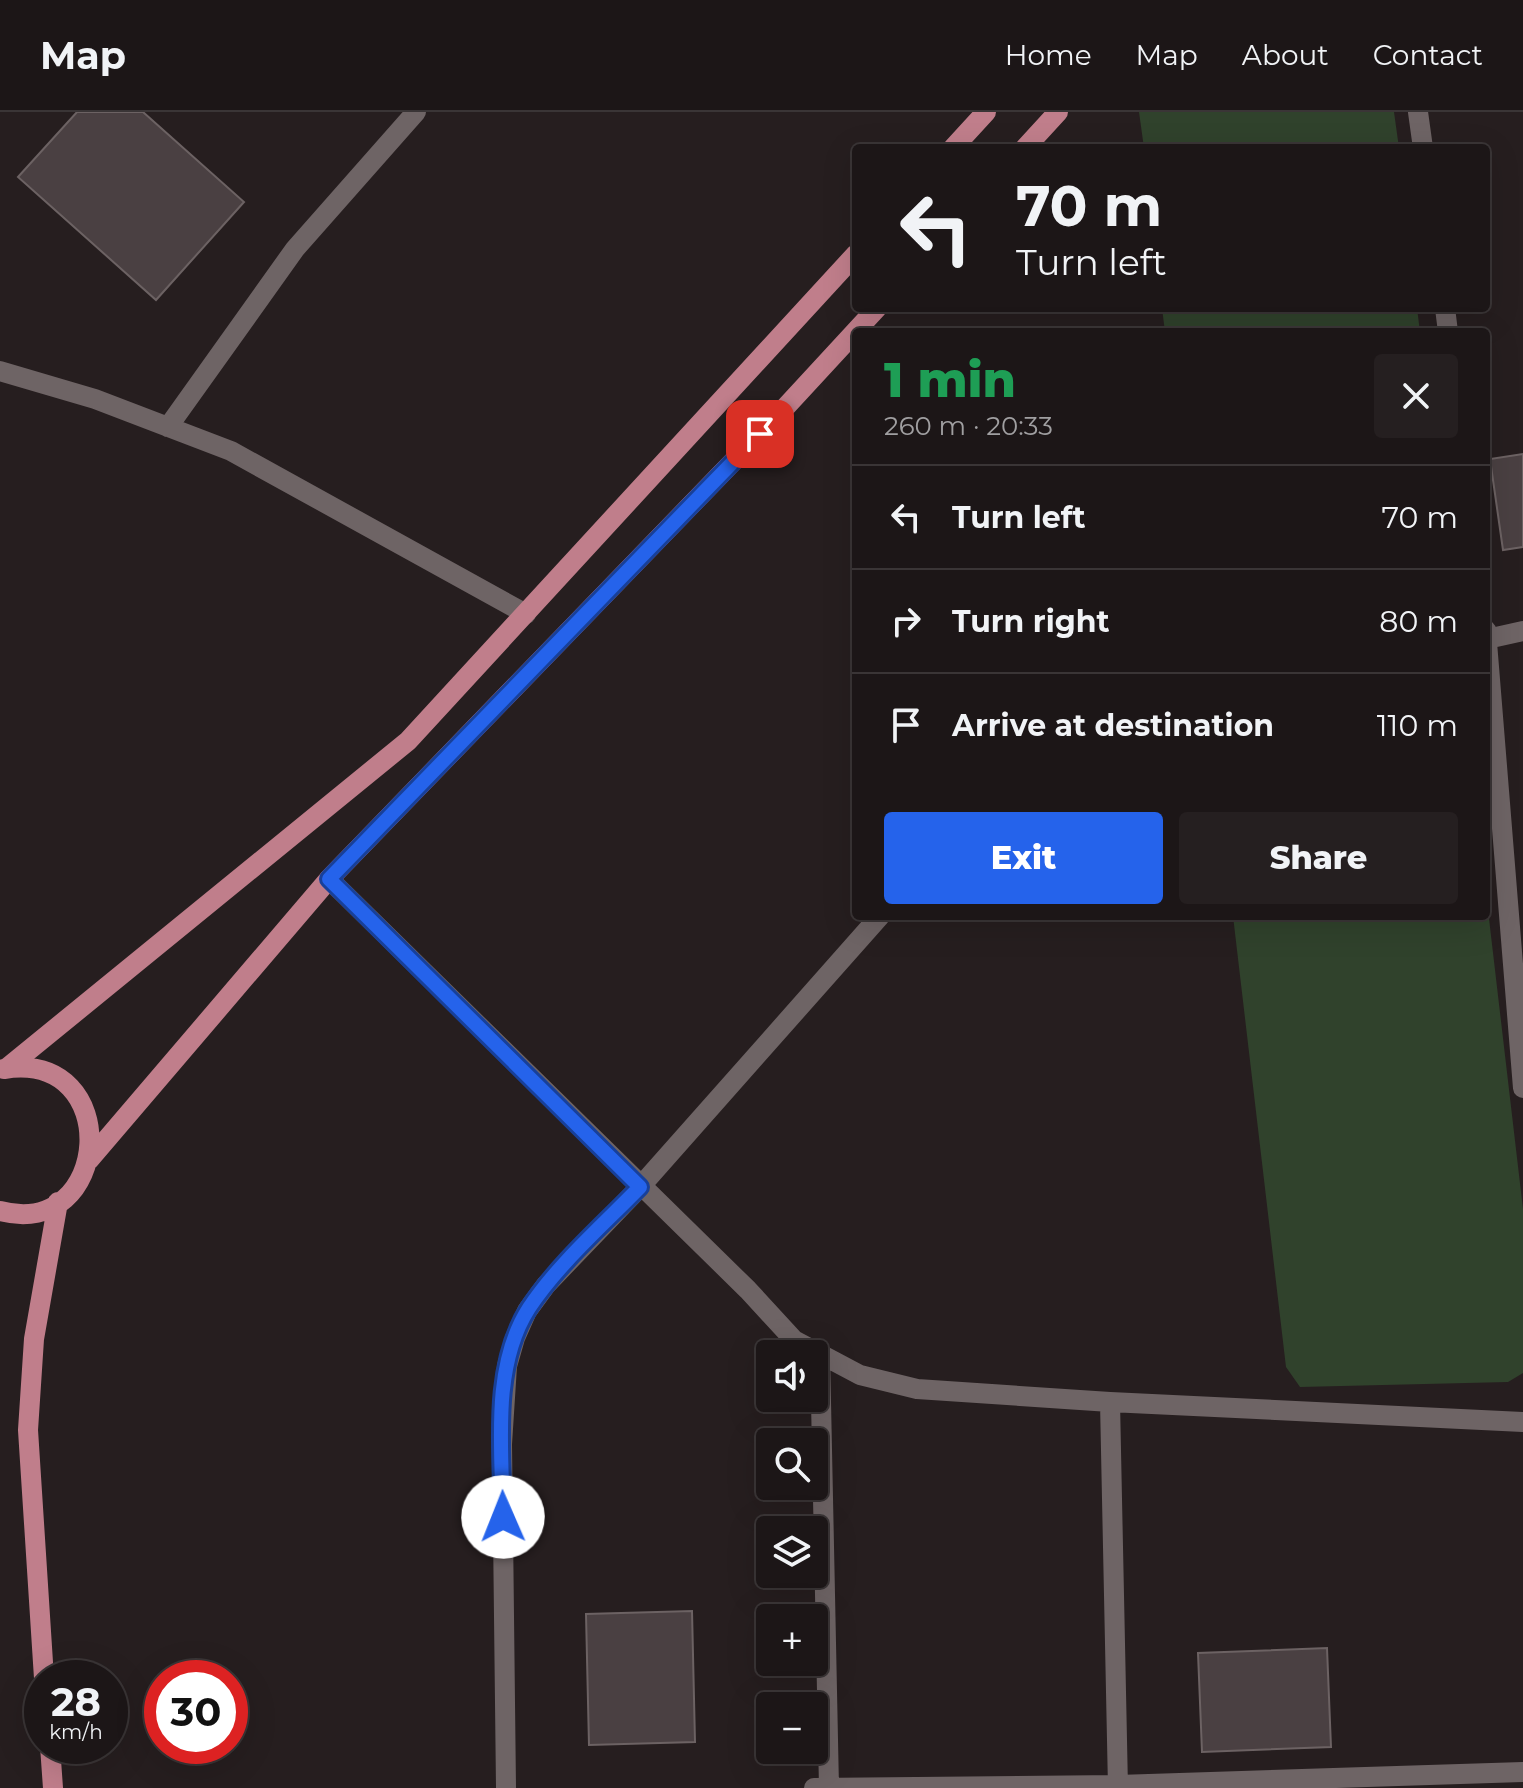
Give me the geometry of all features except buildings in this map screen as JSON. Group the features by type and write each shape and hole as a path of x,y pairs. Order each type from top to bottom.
{"main road":[{"path":"957,144 986,112"},
{"path":"1029,144 1058,112"},
{"path":"3,1069 408,741 852,258"},
{"path":"859,328 873,312"},
{"path":"89,1160 329,879 852,335"},
{"path":"0,1211 30,1213 58,1202 81,1180 89,1160 92,1139 80,1100 66,1084 48,1073 3,1069"},
{"path":"43,1660 28,1430 34,1339 58,1202"},
{"path":"51,1764 53,1788"}],"street":[{"path":"168,427 295,249 416,112"},
{"path":"1418,112 1422,144"},
{"path":"0,371 95,399 231,451 526,614"},
{"path":"1490,634 1523,631"},
{"path":"1490,670 1523,1088"},
{"path":"329,879 748,1290 794,1340"},
{"path":"506,1788 502,1444 507,1366 527,1311 546,1285 640,1187 876,920"},
{"path":"828,1357 860,1375 917,1389 1110,1402 1523,1422"},
{"path":"1110,1402 1118,1786"},
{"path":"821,1412 829,1788"},
{"path":"814,1788 1118,1786 1523,1772"}],"green space":[{"path":"1139,112 1394,112 1398,144 1143,144"},
{"path":"1162,312 1418,312 1420,328 1164,328"},
{"path":"1233,920 1489,920 1523,1209 1523,1373 1508,1382 1300,1387 1286,1367"}],"route":[{"path":"503,1517 503,1406 507,1366 515,1338 527,1311 546,1285 640,1187 329,879 760,434"}]}
